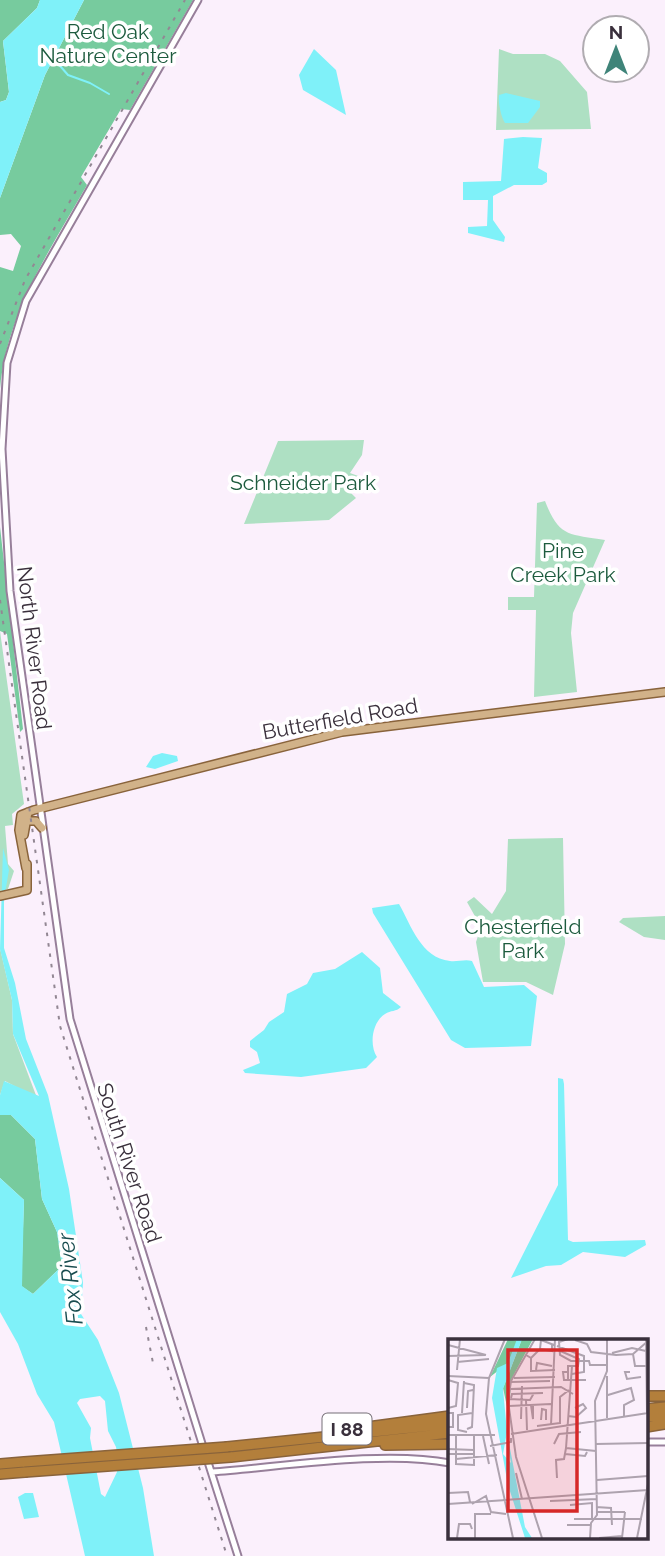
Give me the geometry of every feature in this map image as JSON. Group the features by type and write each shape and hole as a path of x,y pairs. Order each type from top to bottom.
{"highway":[{"name":"I 88","path":"246,1446 250,1441 448,1416"},
{"name":"I 88","path":"229,1452 246,1446 448,1424"},
{"name":"I 88","path":"0,1464 24,1467 359,1443 448,1433"},
{"name":"I 88","path":"359,1443 448,1444"},
{"name":"I 88","path":"0,1474 24,1467"}],"main road":[{"name":"North River Road","path":"50,886 5,535 2,437 7,363 15,331 32,290 198,0"},
{"name":"Butterfield Road","path":"27,816 40,808 342,732 665,692"},
{"path":"0,896 27,890 19,825 22,816 36,821 42,828"},
{"name":"South River Road","path":"50,886 64,990 79,1056 238,1556"},
{"path":"212,1472 365,1461 419,1459 448,1463"}],"green space":[{"path":"0,0 40,0 37,8 3,41 9,92 6,100 0,102"},
{"name":"Red Oak Nature Center","path":"84,0 193,0 130,110 121,109 81,177 87,185 32,282 11,334 0,389 0,267 13,271 21,246 11,234 0,235 0,198 45,75"},
{"path":"499,49 513,54 545,54 560,61 587,92 591,129 496,130"},
{"name":"Schneider Park","path":"364,440 362,455 350,473 361,477 356,487 342,484 356,498 329,520 244,524 278,441"},
{"name":"Pine Creek Park","path":"545,501 555,521 566,532 605,540 573,613 571,633 577,692 534,697 536,610 508,610 508,597 534,597 537,503"},
{"path":"0,527 23,729 20,732 7,634 0,631"},
{"path":"0,631 24,804 12,814 13,825 5,826 8,864 14,871 8,889 0,891"},
{"name":"Chesterfield Park","path":"563,838 565,944 553,995 526,982 483,982 476,942 481,927 467,902 474,897 492,914 506,891 508,839"},
{"path":"665,916 665,940 644,937 619,922 623,918"},
{"path":"0,948 12,1000 13,1034 37,1098 5,1081 0,1095"},
{"path":"0,1115 11,1115 35,1139 42,1199 57,1232 62,1266 33,1294 21,1286 24,1200 0,1178"}],"water":[{"path":"40,0 84,0 45,75 0,198 0,102 6,100 9,92 3,41 37,8"},
{"path":"314,49 336,70 346,115 303,90 299,75"},
{"path":"506,93 540,101 540,107 528,123 505,123 499,95"},
{"path":"542,138 538,168 547,173 547,182 542,185 514,185 493,196 493,220 505,237 504,242 468,233 468,227 487,226 488,200 463,200 463,182 501,181 504,139"},
{"path":"162,753 177,756 178,761 155,769 146,767 153,756"},
{"name":"Fox River","path":"3,848 9,870 4,899 4,948 15,983 26,1039 48,1095 69,1189 83,1283 81,1314 98,1340 119,1393 143,1488 154,1556 85,1556 54,1422 37,1394 18,1344 0,1312 0,1178 24,1200 22,1286 33,1294 62,1266 57,1232 42,1199 35,1139 11,1115 0,1115 0,1095 4,1081 39,1096 13,1034 12,1000 0,949","holes":["100,1396 105,1401 108,1431 118,1458 117,1472 105,1497 101,1494 90,1438 91,1428 77,1403 80,1399"]},
{"path":"399,904 418,939 431,954 450,961 472,961 484,987 524,985 537,996 531,1046 465,1048 451,1040 373,913 372,908"},
{"path":"362,952 380,968 383,993 401,1007 385,1014 377,1022 373,1046 377,1057 366,1068 301,1077 245,1073 243,1070 260,1063 257,1052 250,1047 250,1041 264,1030 269,1022 284,1012 287,994 307,984 313,973 335,969"},
{"path":"558,1078 563,1079 564,1084 568,1240 645,1240 646,1245 625,1257 583,1252 561,1265 546,1266 511,1278 558,1185"},
{"path":"33,1493 39,1517 24,1519 18,1497"}],"waterway":[{"path":"54,59 68,75 109,94"}],"railway":[{"path":"0,344 25,280 185,0"},
{"path":"0,600 60,1026 227,1556"},
{"path":"146,1327 153,1363"}]}
